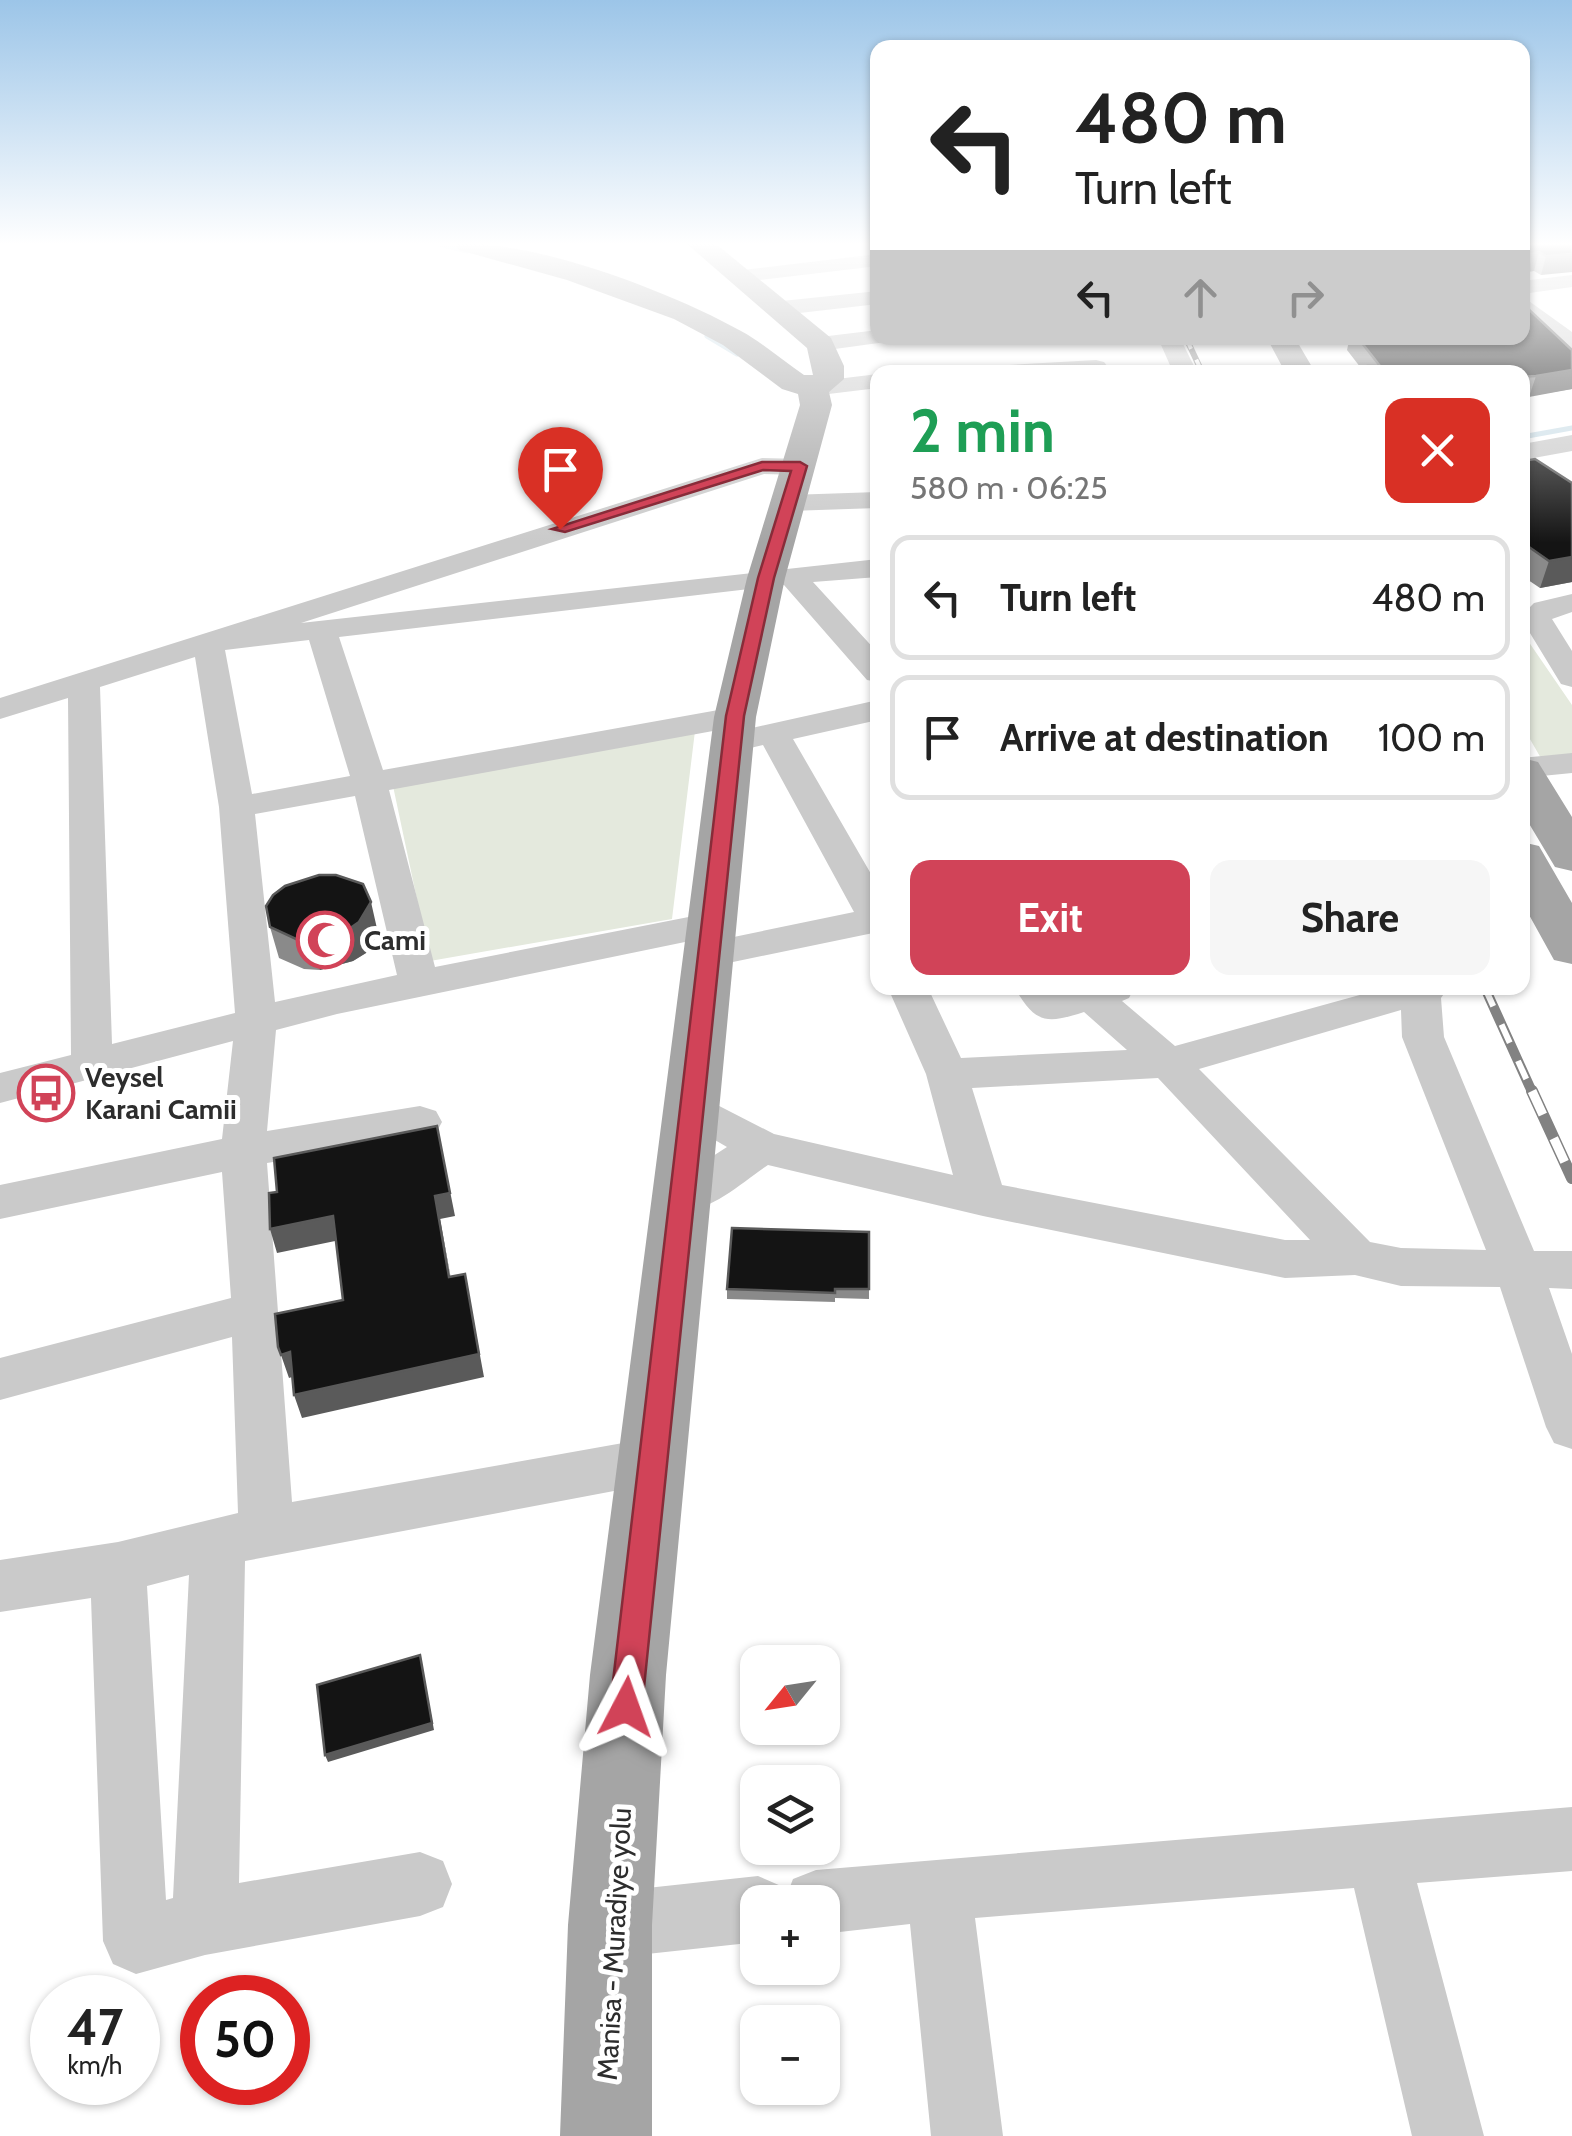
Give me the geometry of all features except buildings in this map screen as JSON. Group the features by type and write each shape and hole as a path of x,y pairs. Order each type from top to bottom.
{"main road":[{"path":"740,344 793,382 812,388"},
{"name":"Manisa - Muradiye yolu","path":"606,2136 610,1925 628,1675 734,729 779,576 816,405 812,388 828,379 830,372 820,344"},
{"path":"1530,784 1572,857"},
{"path":"1530,871 1572,948"}],"street":[{"path":"812,388 870,382"},
{"path":"1530,451 1572,443"},
{"path":"0,708 762,466 870,498"},
{"path":"208,642 870,569"},
{"path":"779,576 870,665"},
{"path":"1572,603 1545,609 1536,617 1572,677"},
{"path":"322,632 369,780 419,981"},
{"path":"205,1922 242,1537 256,1311 243,1151 256,1020 237,807 208,642"},
{"path":"84,681 92,1066"},
{"path":"237,807 369,780 734,729 774,732 870,712"},
{"path":"774,732 870,903"},
{"path":"1530,769 1572,764"},
{"path":"0,1088 419,981 870,913"},
{"path":"911,995 947,1074 983,1199"},
{"path":"1041,995 1052,1008 1096,995"},
{"path":"1109,995 1354,1256"},
{"path":"947,1074 1168,1062 1403,995"},
{"path":"1424,995 1423,1036 1518,1269 1572,1427"},
{"path":"692,1107 762,1147 983,1199 1284,1259 1354,1256 1401,1267 1572,1270"},
{"path":"0,1202 243,1151 420,1122"},
{"path":"684,1197 762,1147"},
{"path":"1518,1269 1572,1256"},
{"path":"0,1380 256,1311"},
{"path":"0,1586 118,1568 242,1537 650,1461"},
{"path":"118,1568 136,1941 205,1922 420,1884"},
{"path":"840,1899 1572,1840"},
{"path":"1378,1856 1448,2136"},
{"path":"939,1889 967,2136"},
{"path":"610,1925 740,1911"}],"shaded area":[{"path":"1530,644 1572,705 1572,755 1542,760 1530,739"},
{"path":"695,731 672,919 430,961 393,786"}],"waterway":[{"path":"720,344 737,354"},
{"path":"1530,436 1572,428"}],"railway":[{"path":"1189,345 1199,365"},
{"path":"1488,995 1533,1094"},
{"path":"1532,1091 1572,1178"}],"place":[{"name":"Cami","path":"325,940"},
{"name":"Veysel Karani Camii","path":"46,1093"}],"route":[{"path":"560,529 762,466 800,466 766,578 735,716 684,1197 650,1461 626,1707"}]}
